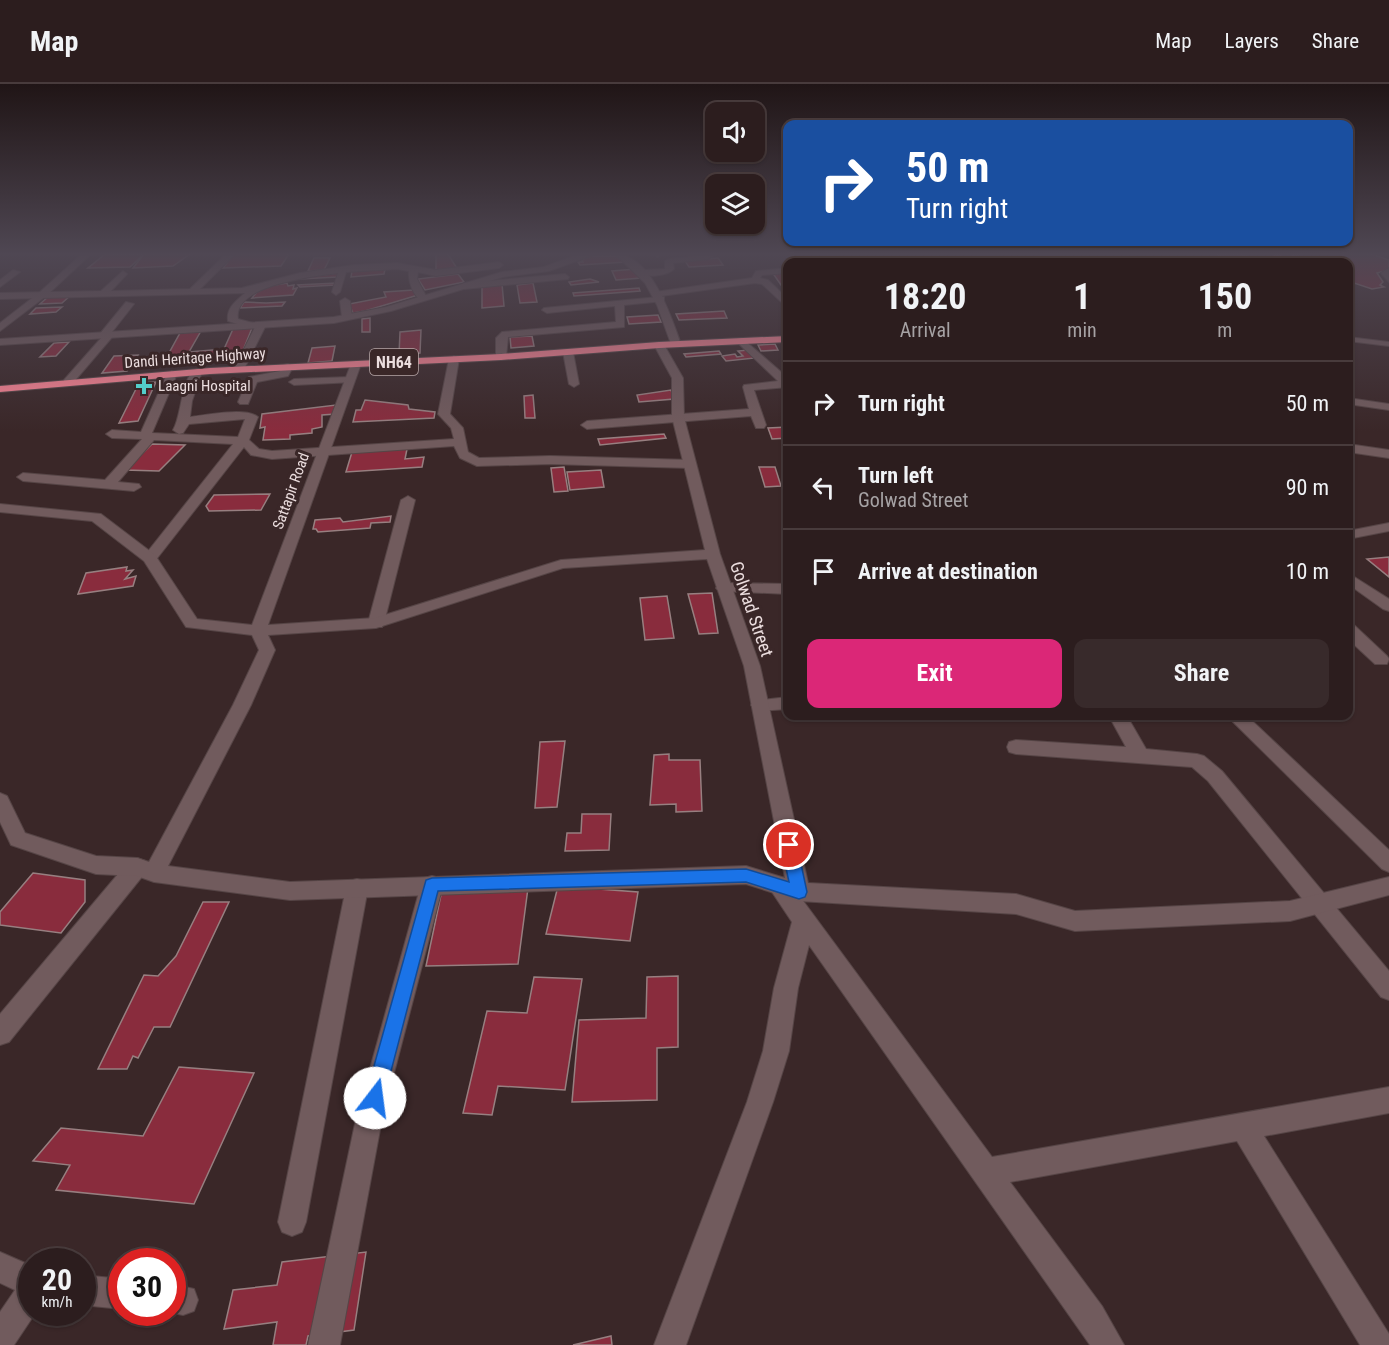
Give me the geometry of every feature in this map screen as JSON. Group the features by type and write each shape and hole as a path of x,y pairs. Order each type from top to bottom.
{"highway":[{"name":"Dandi Heritage Highway","path":"0,389 239,369 501,357 668,344 783,339"}],"street":[{"path":"0,328 19,313"},
{"path":"68,382 123,313"},
{"path":"233,313 233,321 255,325"},
{"path":"346,313 346,317"},
{"path":"0,342 255,325 303,324 372,313"},
{"path":"572,313 576,328"},
{"path":"501,357 501,338 505,334 621,325 620,313"},
{"name":"Golwad Street","path":"662,313 668,344 678,374 681,394 678,417 713,554 752,666 789,889"},
{"path":"239,369 255,325"},
{"path":"742,340 783,379"},
{"path":"568,352 574,384"},
{"path":"454,359 444,414 456,426 461,453 477,462 550,460 690,464"},
{"name":"Sattapir Road","path":"258,631 356,363"},
{"path":"244,402 252,379 284,374 288,367"},
{"path":"175,437 185,421 186,401 196,372"},
{"path":"108,485 148,436 172,374"},
{"path":"294,382 350,380"},
{"path":"760,425 748,387 783,383"},
{"path":"1353,402 1389,407"},
{"path":"587,425 756,412"},
{"path":"150,558 242,441 252,417 185,421"},
{"path":"112,434 242,441 250,445 255,452 262,454 460,442"},
{"path":"1353,449 1389,454"},
{"path":"23,477 134,487"},
{"path":"376,623 408,500"},
{"path":"0,508 96,517 150,558 192,623 258,631 376,623 561,564 713,554"},
{"path":"1353,534 1389,527"},
{"path":"1353,581 1389,606"},
{"path":"724,588 783,589"},
{"path":"0,1033 146,870 242,705 267,650 258,631"},
{"path":"1353,634 1381,660"},
{"path":"760,705 783,703"},
{"path":"1120,720 1140,755"},
{"path":"1240,720 1389,863"},
{"path":"1016,747 1197,761 1215,776 1317,904 1389,989"},
{"path":"0,801 6,830 18,839 96,865 290,891 746,875 789,889 1016,904 1075,921 1290,911 1389,886"},
{"path":"324,1345 369,1119 432,885"},
{"path":"292,1222 357,888"},
{"path":"789,889 804,920 1091,1317 1108,1345"},
{"path":"670,1345 760,1102 776,1051 786,988 804,920"},
{"path":"986,1172 1389,1100"},
{"path":"1243,1126 1378,1345"},
{"path":"0,1267 18,1275"},
{"path":"0,1339 18,1312"}],"lane":[{"path":"1353,340 1389,344"}],"building":[{"path":"725,313 727,318 679,320 676,314"},
{"path":"658,315 661,322 629,324 627,317"},
{"path":"370,318 370,332 362,332 362,319"},
{"path":"252,328 240,358 163,364 180,333 201,331 189,352 224,349 233,329"},
{"path":"421,330 420,353 399,355 400,332"},
{"path":"532,336 534,346 511,348 510,337"},
{"path":"69,342 56,356 40,357 54,343"},
{"path":"775,344 778,350 761,351 758,345"},
{"path":"335,346 332,361 308,363 312,348"},
{"path":"748,350 755,358 726,361 722,356 735,354 737,357 743,356 738,351"},
{"path":"719,351 721,354 686,357 684,354"},
{"path":"138,355 127,371 102,373 114,356"},
{"path":"156,382 138,421 119,423 139,383"},
{"path":"671,390 674,399 639,402 637,395"},
{"path":"533,395 535,418 525,418 524,396"},
{"path":"365,400 408,405 409,409 435,412 434,418 353,422 356,410 361,410"},
{"path":"336,405 336,414 322,415 322,427 312,429 312,433 290,435 290,439 263,440 265,427 260,428 262,414"},
{"path":"783,427 783,438 772,439 768,428"},
{"path":"664,434 666,438 600,445 598,439"},
{"path":"152,444 185,445 159,471 125,470"},
{"path":"407,449 405,459 424,457 422,467 346,472 352,452"},
{"path":"564,467 568,491 554,492 551,468"},
{"path":"759,467 775,467 781,486 765,487"},
{"path":"601,470 604,487 570,490 567,472"},
{"path":"270,494 261,510 209,511 206,506 214,495"},
{"path":"391,516 390,522 371,523 370,528 318,532 313,529 315,520 340,518 343,522"},
{"path":"1389,557 1389,577 1367,559"},
{"path":"127,567 126,571 133,570 125,579 136,576 133,586 78,594 86,573"},
{"path":"712,593 718,633 699,634 688,594"},
{"path":"667,596 674,638 645,640 640,598"},
{"path":"565,741 557,807 535,808 540,742"},
{"path":"669,754 669,760 700,760 702,811 676,812 676,804 650,805 654,755"},
{"path":"582,814 611,814 609,850 565,851 567,833 581,833"},
{"path":"33,873 85,880 85,902 61,933 0,925 0,912"},
{"path":"558,886 638,892 630,941 546,934"},
{"path":"528,888 518,964 426,966 442,890"},
{"path":"203,902 229,902 170,1027 154,1027 138,1058 133,1056 127,1069 98,1069 144,975 158,976 176,956"},
{"path":"678,976 678,1047 657,1048 657,1100 572,1102 579,1020 646,1018 647,977"},
{"path":"534,977 582,979 565,1090 498,1086 492,1115 463,1113 487,1011 527,1013"},
{"path":"179,1067 254,1073 194,1204 56,1190 70,1165 33,1161 61,1128 143,1136"},
{"path":"366,1252 354,1330 308,1336 306,1345 273,1345 277,1322 224,1329 233,1290 277,1285 282,1262"},
{"path":"611,1336 612,1345 573,1345"}],"place":[{"name":"Laagni Hospital","path":"144,386"}],"route":[{"path":"375,1098 432,885 746,875 799,892 789,845"}]}
